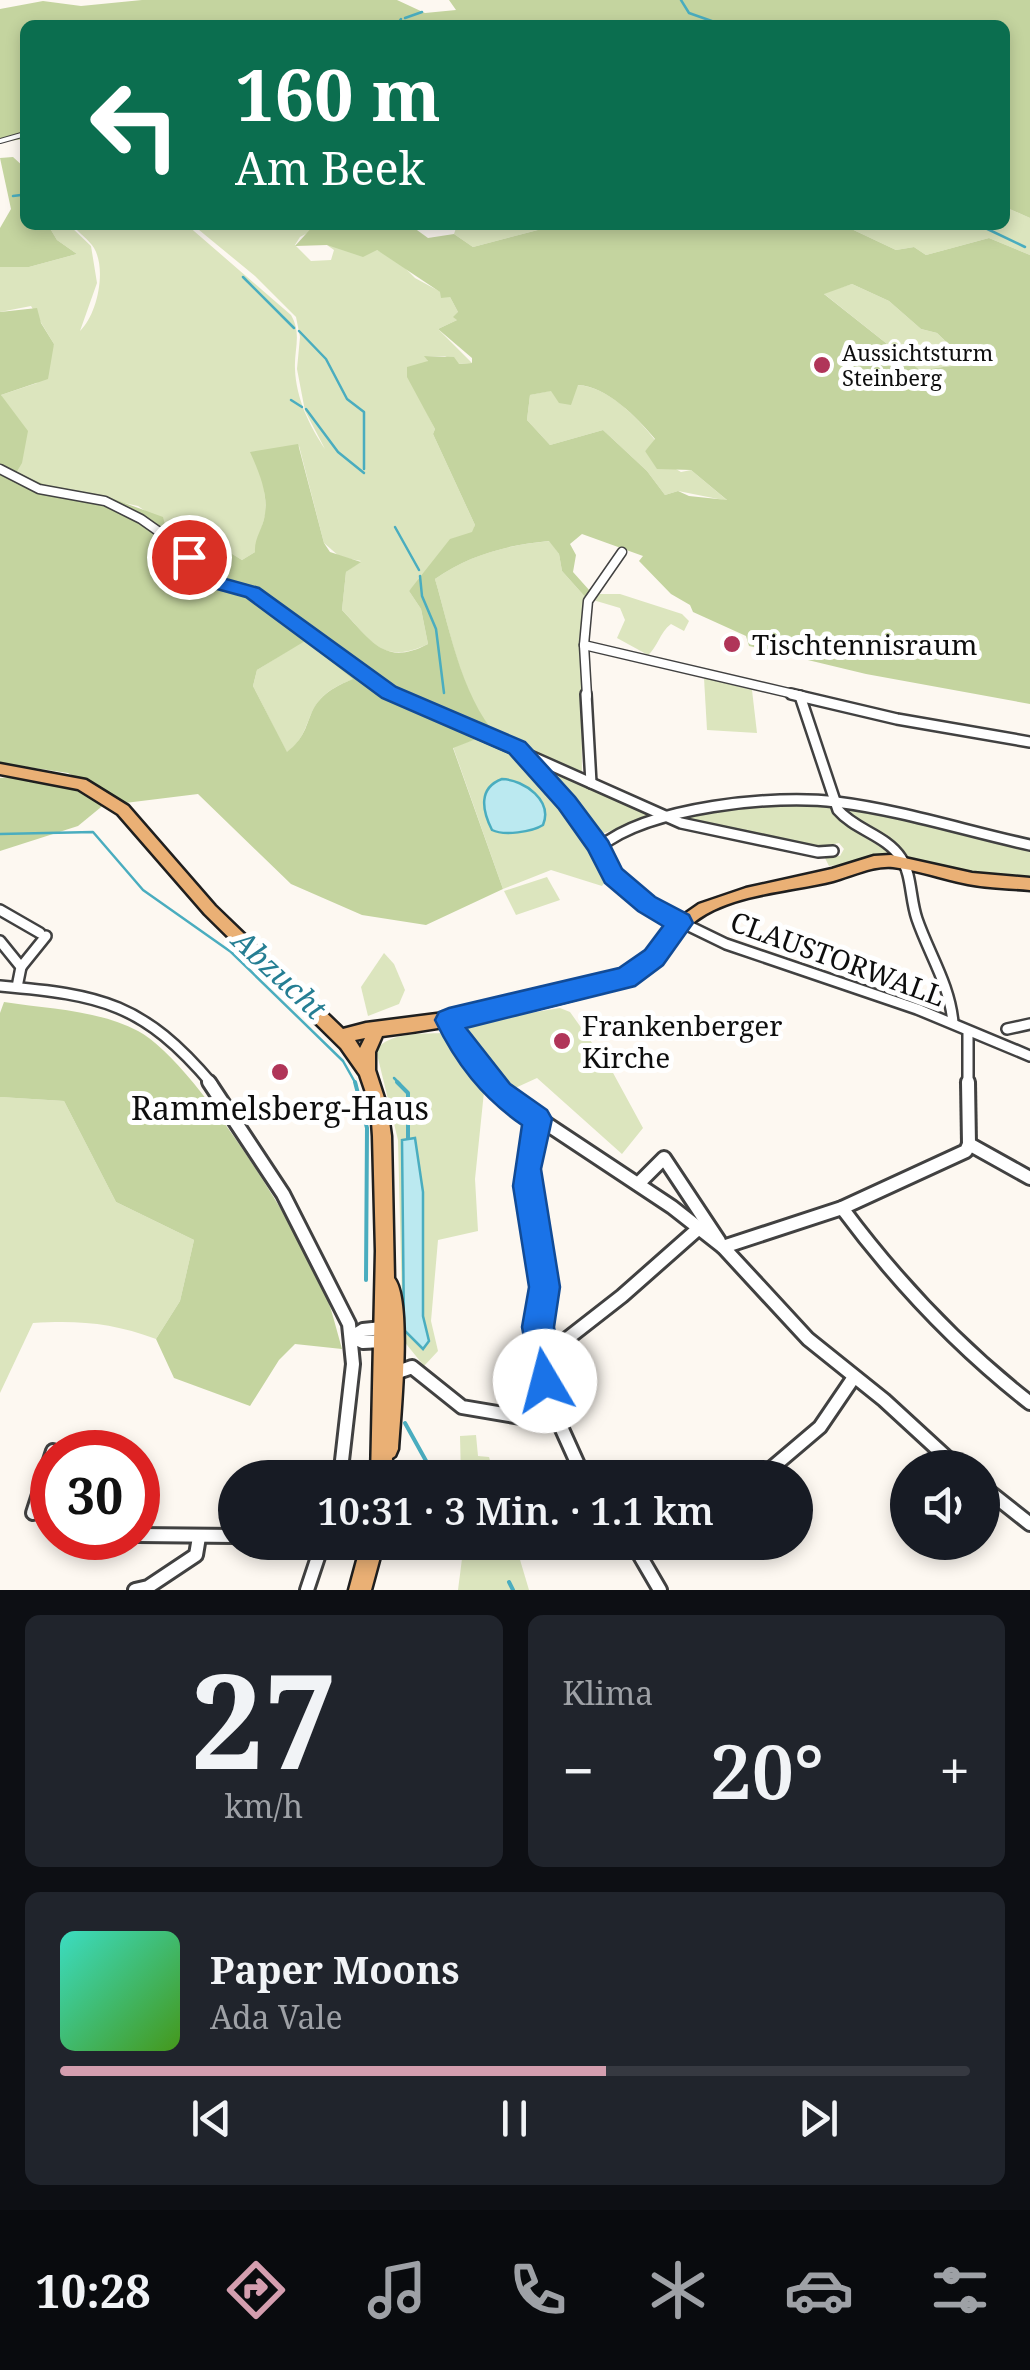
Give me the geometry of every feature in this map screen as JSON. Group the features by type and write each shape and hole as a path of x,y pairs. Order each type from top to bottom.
{"main road":[{"path":"0,769 64,778 90,787 113,803 210,910 343,1040 367,1071"},
{"path":"343,1040 449,1020 626,978 654,957 680,923 702,909 742,894 865,866 904,864 972,879 1030,884"},
{"path":"381,1032 367,1052 367,1071 382,1122 389,1334 383,1460"},
{"path":"385,1460 402,1371 389,1334"},
{"path":"360,1590 368,1560"}],"street":[{"path":"0,469 39,489 91,498 141,519 175,544 209,581 252,592 389,693 681,823 818,852 833,851"},
{"path":"592,783 584,645 591,593 622,552"},
{"path":"584,645 923,724 1030,742"},
{"path":"800,696 843,817 886,844 904,864 922,935 954,1007 953,1023"},
{"name":"CLAUSTORWALL","path":"517,748 567,803 600,848 605,864 627,890 680,923 953,1023 968,1034 1030,1056"},
{"path":"600,848 610,838 685,810 758,801 837,802 1030,846"},
{"path":"0,910 43,934 21,967 16,988"},
{"path":"0,941 21,967"},
{"path":"0,986 101,1000 134,1012 177,1042 196,1062 282,1189 337,1297 352,1337 342,1460"},
{"path":"449,1020 460,1044 500,1094 638,1184 723,1247 808,1339 937,1450"},
{"path":"1006,1028 1030,1024"},
{"path":"723,1247 906,1183 966,1151 968,1034"},
{"path":"538,1119 527,1169 544,1287 538,1327 540,1360 556,1422 575,1460"},
{"path":"969,1144 1030,1178"},
{"path":"638,1184 664,1158 723,1247"},
{"path":"842,1208 897,1282 937,1327 1030,1403"},
{"path":"540,1360 622,1296 699,1228"},
{"path":"352,1337 363,1342 389,1334"},
{"path":"402,1371 462,1407 556,1422"},
{"path":"782,1460 820,1428 854,1377"},
{"path":"1000,1500 1030,1524"},
{"path":"160,1536 218,1537"},
{"path":"135,1590 148,1587 196,1555 199,1538"},
{"path":"307,1590 315,1560"},
{"path":"644,1560 660,1590"}],"green space":[{"path":"142,0 397,0 425,13 456,10 449,0 1030,0 1030,218 1010,209 1010,20 20,20 20,140 0,142 0,9 43,1 81,6"},
{"path":"13,157 20,163 20,230 51,230 57,240 77,254 29,267 0,267 0,228 11,209 0,158"},
{"path":"1010,209 1030,218 1030,255 989,238 926,255 914,247 896,250 854,230 1010,230"},
{"path":"51,230 74,230 91,246 97,283 80,331 95,304 100,268 94,248 77,230 193,230 291,315 297,335 295,369 298,390 305,411 297,369 300,337 296,317 255,276 199,230 313,230 295,245 311,261 331,260 334,250 327,245 377,250 450,297 458,312 457,320 438,329 472,363 458,364 445,356 425,356 428,361 412,383 475,525 473,532 409,591 421,609 428,644 412,650 388,651 370,640 342,610 346,572 361,561 340,557 324,543 299,446 264,485 266,512 255,552 242,560 187,526 165,525 138,506 51,487 15,474 23,454 1,395 37,383 54,344 31,306 0,312 0,267 29,267 77,254 57,240"},
{"path":"309,230 417,230 428,238 454,234 473,247 538,230 854,230 896,250 914,247 926,255 989,238 1030,255 1030,704 866,674 749,646 746,636 693,612 690,605 671,594 639,561 643,556 582,534 570,544 576,555 573,572 590,591 587,599 562,571 559,554 549,541 489,552 435,579 469,690 491,729 506,745 479,738 453,748 503,889 426,925 362,915 291,884 198,794 125,803 68,773 0,763 0,312 37,308 54,344 48,379 1,395 28,431 22,463 16,473 51,487 108,497 163,517 165,525 187,526 242,560 255,552 266,506 250,452 298,444 324,543 330,552 361,562 346,572 342,610 370,640 389,651 400,653 428,644 421,609 409,591 450,539 472,532 475,525 433,434 435,429 407,377 407,367 428,361 424,356 454,357 459,364 472,363 472,358 438,329 457,320 453,317 458,312 450,297 441,298 440,292 377,250 363,257 327,245 295,246","holes":["852,284 889,301 921,329 937,333 959,354 959,365 920,370 824,294","578,385 610,397 655,439 645,451 657,469 691,470 727,500 678,491 665,495 647,471 603,430 550,445 527,420 530,395 551,391 559,403 571,405","305,641 353,679 323,696 304,733 287,752 253,686 257,670"]},
{"path":"455,230 538,230 473,247 454,234"},
{"path":"852,284 889,301 921,329 937,333 959,354 959,365 920,370 823,293"},
{"path":"577,385 599,391 620,404 655,440 645,451 681,472 691,470 728,501 678,491 665,495 647,471 603,430 550,445 527,420 530,395"},
{"path":"550,541 559,554 562,571 587,599 581,637 582,777 514,743 507,745 577,823 608,878 602,886 551,870 503,889 453,747 479,738 504,743 490,728 468,689 435,579 489,552"},
{"path":"595,594 620,594 682,614 689,621 684,631 671,624 648,655 617,638 625,620 620,608 593,600"},
{"path":"305,640 354,679 324,695 303,734 287,753 253,686 257,670"},
{"path":"704,678 752,690 757,733 707,730"},
{"path":"541,762 646,811 650,818 598,835 537,765"},
{"path":"23,776 86,791 106,803 78,826 0,851 0,778"},
{"path":"764,803 831,805 848,827 897,857 829,866 824,856 840,856 844,849 839,843 818,847 696,823 688,817 689,813"},
{"path":"844,805 1030,849 1030,879 960,872 908,860 842,812"},
{"path":"547,877 560,900 516,915 504,891"},
{"path":"384,953 394,964 405,990 399,1004 368,1016 361,987"},
{"path":"4,1002 107,1019 138,1031 161,1048 216,1112 272,1194 315,1270 342,1349 295,1344 279,1360 250,1406 174,1378 156,1339 180,1301 194,1240 116,1202 64,1101 0,1097 0,1013"},
{"path":"560,1008 570,1012 612,1071 643,1128 622,1154 537,1078 513,1089 473,1050 461,1030 468,1023"},
{"path":"442,1033 485,1082 475,1179 478,1231 438,1240 431,1321 438,1351 424,1366 403,1340 398,1140 376,1050 397,1037"},
{"path":"0,1097 64,1101 116,1202 194,1240 180,1301 156,1339 96,1324 33,1323 0,1393"},
{"path":"476,1435 478,1456 490,1460 461,1460 460,1436"},
{"path":"462,1560 520,1560 529,1590 458,1590"}],"water":[{"path":"502,779 520,783 535,793 544,808 543,825 518,832 492,830 484,800 489,788"},
{"path":"415,1138 423,1192 423,1316 429,1341 423,1349 404,1330 402,1140"}],"waterway":[{"path":"681,0 689,13 709,20"},
{"path":"405,18 422,12"},
{"path":"13,196 20,195"},
{"path":"989,230 1025,247"},
{"path":"243,277 294,328"},
{"path":"299,331 326,359 347,399 364,412 364,469"},
{"path":"291,400 302,407"},
{"path":"306,409 338,452 364,473"},
{"path":"395,527 419,570"},
{"path":"420,576 422,596 436,629 444,693"},
{"name":"Abzucht","path":"0,834 93,832 143,890 231,952 343,1061 355,1082"},
{"path":"394,1078 400,1084"},
{"name":"Abzucht","path":"355,1082 367,1128 366,1280"},
{"path":"397,1082 408,1093 408,1138"},
{"name":"Abzucht","path":"405,1423 426,1460"},
{"path":"509,1582 513,1590"}],"place":[{"name":"Aussichtsturm Steinberg","path":"822,365"},
{"name":"Tischtennisraum","path":"732,644"},
{"name":"Frankenberger Kirche","path":"562,1041"},
{"name":"Rammelsberg-Haus","path":"280,1072"}],"route":[{"path":"189,557 209,581 252,592 389,693 517,748 567,803 627,890 680,923 654,957 626,978 449,1020 460,1044 500,1094 538,1119 530,1148 527,1186 542,1260 544,1306 538,1327 545,1381"}]}
